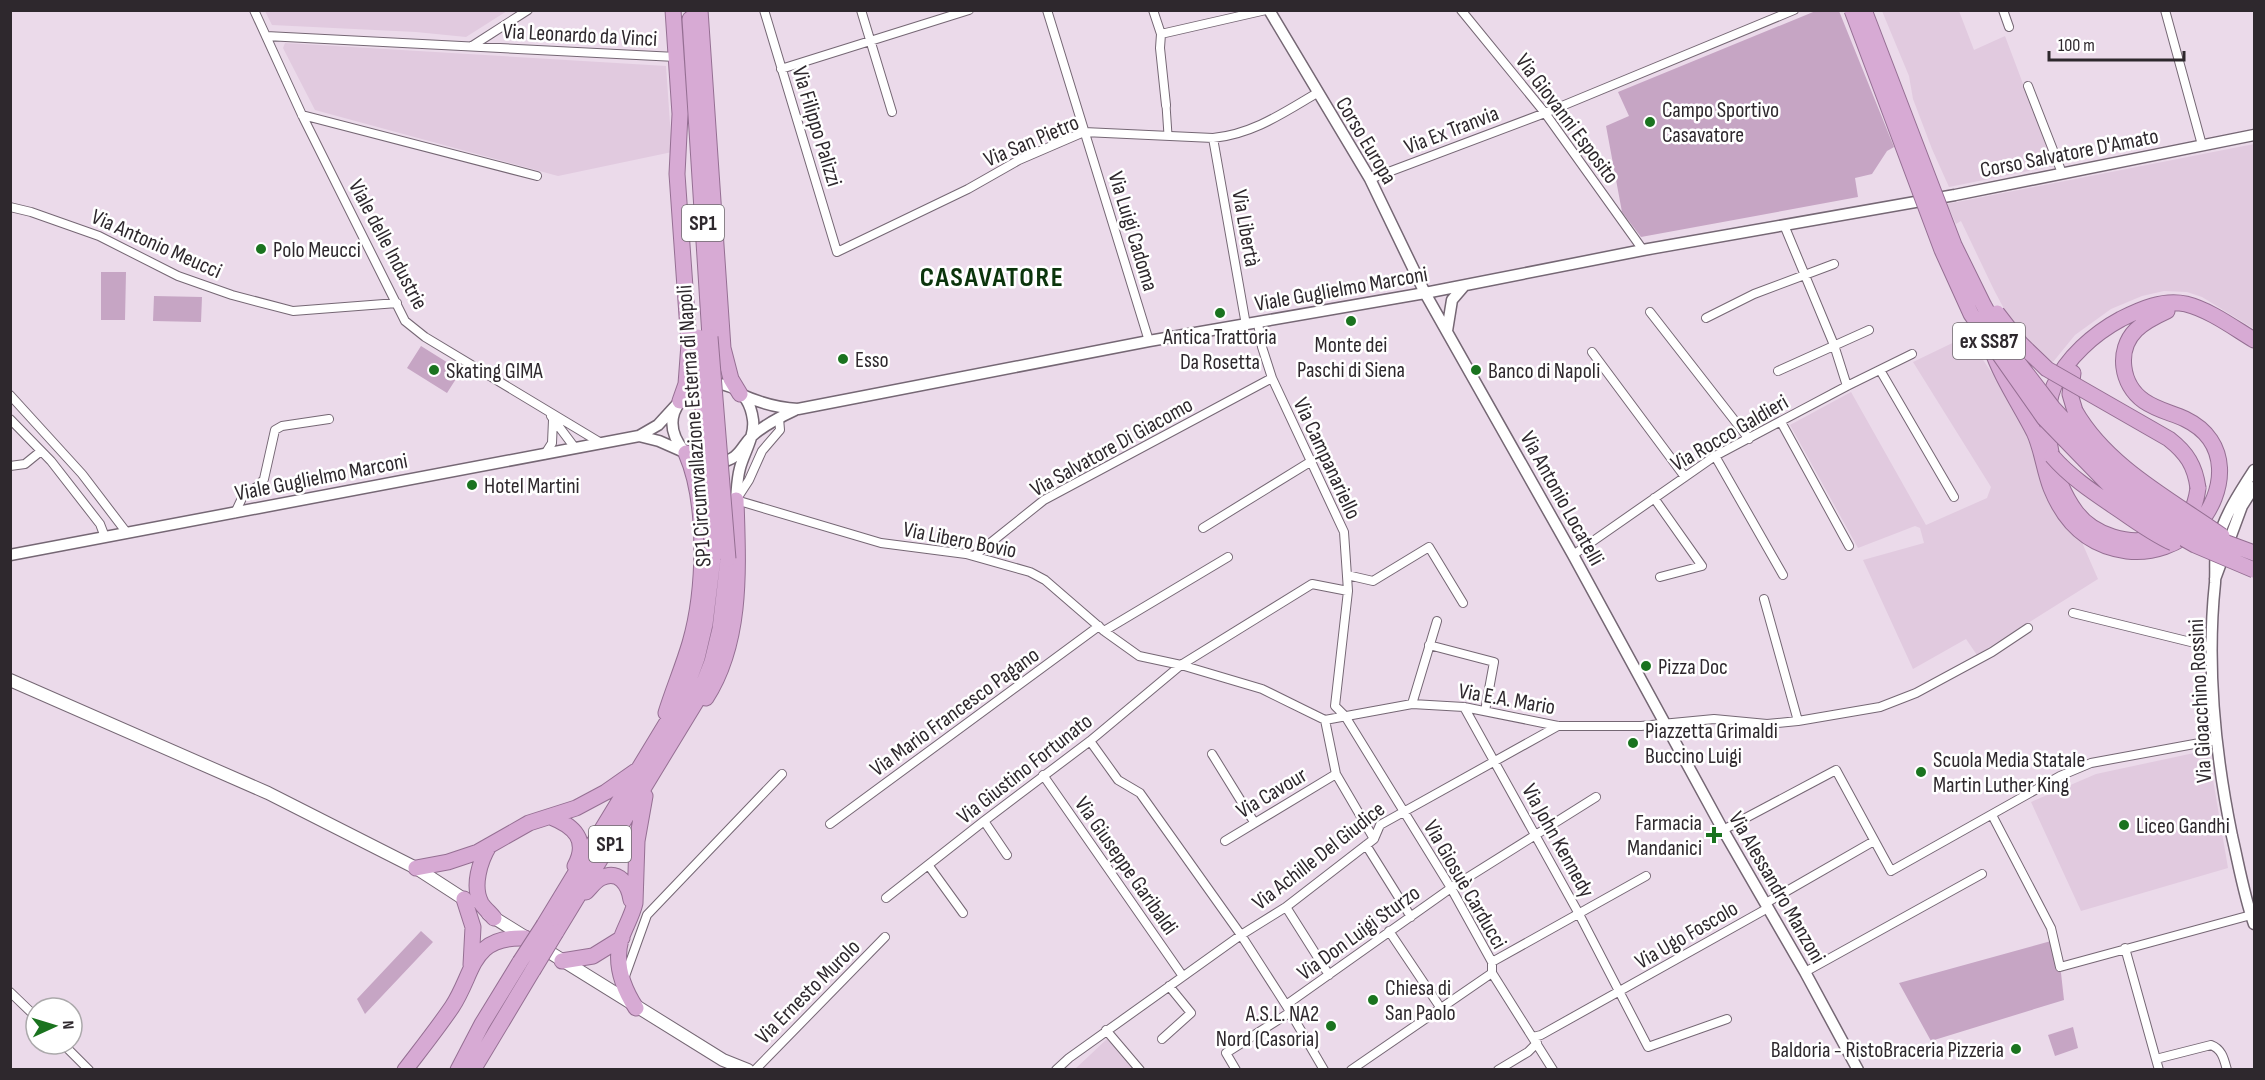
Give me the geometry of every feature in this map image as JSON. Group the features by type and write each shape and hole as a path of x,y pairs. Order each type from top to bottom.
{"highway":[{"path":"673,10 680,114 677,174 689,344 686,384 680,401"},
{"name":"SP1 Circumvallazione Esterna di Napoli","path":"690,10 704,337"},
{"path":"700,10 723,348 731,379 740,394"},
{"name":"ex SS87","path":"1852,10 1942,250 1971,314 1990,343 2044,418 2113,489 2167,529 2195,545 2254,570"},
{"name":"ex SS87","path":"1863,10 1954,245 2010,352 2053,408 2119,479 2174,520 2200,533 2254,553"},
{"name":"SP1 Circumvallazione Esterna di Napoli","path":"566,902 648,783 697,700 712,662 720,629 720,559 704,337 680,114"},
{"path":"1973,283 2020,344 2047,369 2169,439 2182,449 2191,461 2198,488 2189,518 2166,534 2154,538 2134,541 2114,538 2077,514 2064,492 2052,456 2048,434 2049,409 2054,386 2068,364 2089,341 2111,324 2137,311 2170,303 2186,304 2202,311 2254,340"},
{"path":"1990,343 1999,370 2035,434 2051,489 2063,512 2078,530 2096,543 2112,549 2148,551 2180,540 2197,525 2218,487 2220,466 2217,451 2205,432 2186,420 2142,400 2128,384 2123,366 2125,348 2135,331 2150,319 2167,311"},
{"path":"2239,548 2128,470 2084,426 2075,411 2070,394 2072,375 2088,350 2104,337 2153,312 2190,314 2254,352"},
{"path":"658,738 690,642 699,588 702,533 698,489 694,471 686,453"},
{"path":"2052,456 2065,472 2079,483 2168,541 2212,560 2254,570"},
{"path":"675,738 695,716 714,686 729,642 738,567 736,500"},
{"name":"SP1 Circumvallazione Esterna di Napoli","path":"458,1070 550,929 683,696 697,658 720,559"},
{"path":"416,868 465,857 529,823 576,808 606,792 641,767"},
{"path":"636,1008 622,983 619,965 621,938 635,903 637,841 648,783"},
{"path":"551,817 569,823 581,845 578,860 567,878 566,902"},
{"path":"489,846 481,864 478,888 482,903 494,918"},
{"path":"566,902 601,878 614,876 627,885 630,892 630,918"},
{"path":"465,899 472,927 471,965"},
{"path":"405,1070 452,1007 471,965 479,954 494,943 513,938 525,938"},
{"path":"562,961 593,956 621,938"},
{"name":"SP1 Circumvallazione Esterna di Napoli","path":"473,1070 526,966"},
{"path":"480,1070 495,1030"}],"main road":[{"path":"10,680 268,793 416,868 636,1008 723,1060 748,1070"}],"street":[{"name":"Viale delle Industrie","path":"254,10 302,115 405,321 425,337 601,443"},
{"path":"472,46 528,10"},
{"name":"Via Filippo Palizzi","path":"764,10 837,252"},
{"path":"861,10 892,112"},
{"path":"782,69 969,10"},
{"name":"Via Luigi Cadoma","path":"1047,10 1149,341"},
{"path":"1153,10 1161,34 1160,48 1168,135"},
{"path":"1161,34 1268,10"},
{"name":"Corso Europa","path":"1268,10 1370,179 1425,293"},
{"name":"Via Giovanni Esposito","path":"1461,10 1545,113 1643,250"},
{"name":"Via Ex Tranvia","path":"1370,179 1545,113 1794,10"},
{"path":"2003,10 2008,27"},
{"path":"2165,10 2202,145"},
{"name":"Via Leonardo da Vinci","path":"266,36 676,57"},
{"path":"2028,86 2062,173"},
{"name":"Via San Pietro","path":"837,252 968,189 1019,160 1084,132 1213,138 1230,136 1250,130 1317,93"},
{"path":"302,115 537,176"},
{"name":"Corso Salvatore D'Amato","path":"1890,206 2254,135"},
{"name":"Via Libertà","path":"1213,138 1246,325"},
{"name":"Viale Guglielmo Marconi","path":"751,437 778,418 798,409 1149,341 1425,293 1643,250 1890,206"},
{"name":"Via Antonio Meucci","path":"10,207 99,236 178,276 232,295 293,311 397,303"},
{"path":"1784,225 1834,345 1847,386"},
{"path":"1706,318 1754,294 1834,264"},
{"path":"1447,332 1452,300 1464,285"},
{"name":"Via Antonio Locatelli","path":"1425,293 1573,555 1664,723"},
{"path":"1650,312 1749,439"},
{"name":"Via Campanariello","path":"1258,322 1262,347 1272,378 1344,532 1348,591 1335,706 1345,716"},
{"path":"1778,371 1869,330"},
{"path":"1592,352 1685,477"},
{"name":"Via Rocco Galdieri","path":"1573,555 1715,456 1912,354"},
{"path":"1880,370 1954,497"},
{"name":"Via Salvatore Di Giacomo","path":"974,556 1044,500 1272,378"},
{"path":"686,453 677,440 673,425 680,401 696,387 711,383 727,386 740,394 749,406 753,422 751,437 737,482 736,500"},
{"name":"Viale Guglielmo Marconi","path":"740,394 759,403 778,408 798,409"},
{"path":"10,395 82,474 127,533"},
{"name":"Viale Guglielmo Marconi","path":"10,555 639,436 658,424 680,401"},
{"path":"547,411 575,448"},
{"path":"736,500 749,480 762,450 780,430 778,418"},
{"path":"10,419 51,461 100,524 105,537"},
{"path":"235,513 243,496 264,479 275,430 282,426 329,419"},
{"path":"545,454 552,443 553,419"},
{"path":"1781,422 1849,546"},
{"path":"639,436 686,453 700,461 715,464 730,460 743,451 751,437"},
{"path":"10,466 25,464 41,451"},
{"path":"51,461 62,451"},
{"path":"1715,456 1783,575"},
{"path":"1203,528 1310,462"},
{"name":"Via Gioacchino Rossini","path":"2253,920 2222,787 2216,740 2211,647 2214,565 2220,534 2227,515 2254,470"},
{"path":"2215,580 2242,506 2254,487"},
{"path":"1654,498 1702,566 1660,577"},
{"name":"Via Libero Bovio","path":"736,500 881,543 974,556 1030,572 1045,580 1102,629 1139,656 1181,665 1262,689 1325,720"},
{"path":"1347,575 1373,580 1429,547 1463,603"},
{"name":"Via Mario Francesco Pagano","path":"830,824 1102,629 1228,558"},
{"name":"Via Giustino Fortunato","path":"886,898 984,820 1090,741 1181,665 1312,584 1348,591"},
{"path":"1764,598 1798,721"},
{"path":"2073,613 2211,647"},
{"path":"1412,704 1437,621"},
{"name":"Via E.A. Mario","path":"1345,716 1412,704 1464,707 1558,726 1641,726 1714,719 1767,724 1798,721 1880,707 1916,693 1992,652 2028,628"},
{"path":"1429,645 1494,662 1485,711"},
{"name":"Via John Kennedy","path":"1464,707 1621,992"},
{"path":"1345,716 1325,720 1336,774 1374,839"},
{"name":"Via Giosuè Carducci","path":"1345,716 1450,888 1491,962 1492,973 1553,1070"},
{"name":"Via Alessandro Manzoni","path":"1664,723 1858,1070"},
{"name":"Via Achille Del Giudice","path":"1056,1070 1106,1030 1182,975 1286,907 1374,839 1380,825 1558,726"},
{"path":"1723,830 1836,770 1891,871 2060,776 2091,763 2216,740"},
{"path":"1090,741 1118,780 1140,793 1240,935 1324,1070"},
{"path":"1212,754 1254,822"},
{"path":"622,983 647,915 782,774"},
{"name":"Via Cavour","path":"1225,841 1336,774"},
{"name":"Via Giuseppe Garibaldi","path":"1043,776 1182,975"},
{"path":"1450,888 1596,797"},
{"path":"1992,815 2051,928 2060,967 2125,948 2253,920"},
{"path":"984,820 1007,855"},
{"name":"Via Ugo Foscolo","path":"1498,1070 1528,1052 1541,1035 1621,992 1874,842"},
{"path":"1366,845 1411,917"},
{"path":"928,866 963,914"},
{"path":"1805,972 1982,874"},
{"path":"1491,962 1646,876"},
{"name":"Via Don Luigi Sturzo","path":"1236,1070 1226,1053 1450,888"},
{"path":"1286,907 1329,975"},
{"path":"1389,931 1440,1007"},
{"name":"Via Ernesto Murolo","path":"755,1070 885,937"},
{"path":"2125,948 2159,1070"},
{"path":"1351,1070 1492,973"},
{"path":"1162,1039 1191,1013 1169,986"},
{"path":"10,992 24,1005"},
{"name":"Via Ugo Foscolo","path":"1621,992 1648,1047 1727,1019"},
{"path":"1106,1030 1140,1070"},
{"path":"2156,1059 2211,1045 2221,1053 2228,1070"},
{"path":"75,1056 88,1070"}],"shaded area":[{"name":"Campo Sportivo Casavatore","path":"1818,10 1839,11 1894,147 1887,151 1872,174 1855,178 1858,197 1641,237 1622,212 1606,126 1629,116 1618,92"},
{"path":"265,11 507,11 466,37 416,32 272,25"},
{"path":"1882,11 1959,11 1974,50 2005,36 2054,166 1949,187 1932,149 1913,99 1909,76"},
{"path":"285,43 666,66 672,152 558,176 315,110 283,48"},
{"path":"2254,144 2254,329 2202,297 2187,292 2164,291 2142,296 2111,309 2075,335 2053,362 2039,351 2010,320 1961,221 1956,224 1947,204"},
{"path":"101,272 126,272 125,320 101,320"},
{"path":"154,296 202,297 201,322 153,321"},
{"path":"1967,336 2014,406 2098,579 1977,655 1966,639 1913,669 1863,560 1924,543 1920,528 1915,526 1858,548 1790,425 1851,392 1926,525 1987,498 1991,487 1913,362"},
{"name":"Skating GIMA","path":"421,346 461,371 447,393 407,368"},
{"path":"2208,750 2228,868 2081,911 2031,802 2096,774"},
{"path":"421,931 433,942 365,1014 357,999"},
{"path":"2051,941 2061,973 2064,1000 1931,1041 1899,983"},
{"path":"2073,1027 2078,1048 2055,1056 2048,1035"},
{"path":"1107,1039 1135,1069 1074,1070"}],"place":[{"name":"Campo Sportivo Casavatore","path":"1650,122"},
{"name":"Polo Meucci","path":"261,249"},
{"name":"Antica Trattoria Da Rosetta","path":"1220,313"},
{"name":"Monte dei Paschi di Siena","path":"1351,321"},
{"name":"Esso","path":"843,359"},
{"name":"Skating GIMA","path":"434,370"},
{"name":"Banco di Napoli","path":"1476,370"},
{"name":"Hotel Martini","path":"472,485"},
{"name":"Pizza Doc","path":"1646,666"},
{"name":"Piazzetta Grimaldi Buccino Luigi","path":"1633,743"},
{"name":"Scuola Media Statale Martin Luther King","path":"1921,772"},
{"name":"Liceo Gandhi","path":"2124,825"},
{"name":"Farmacia Mandanici","path":"1714,835"},
{"name":"Chiesa di San Paolo","path":"1373,1000"},
{"name":"A.S.L. NA2 Nord (Casoria)","path":"1331,1026"},
{"name":"Baldoria - RistoBraceria Pizzeria","path":"2016,1049"}],"district":[{"name":"CASAVATORE","path":"992,276"}]}
